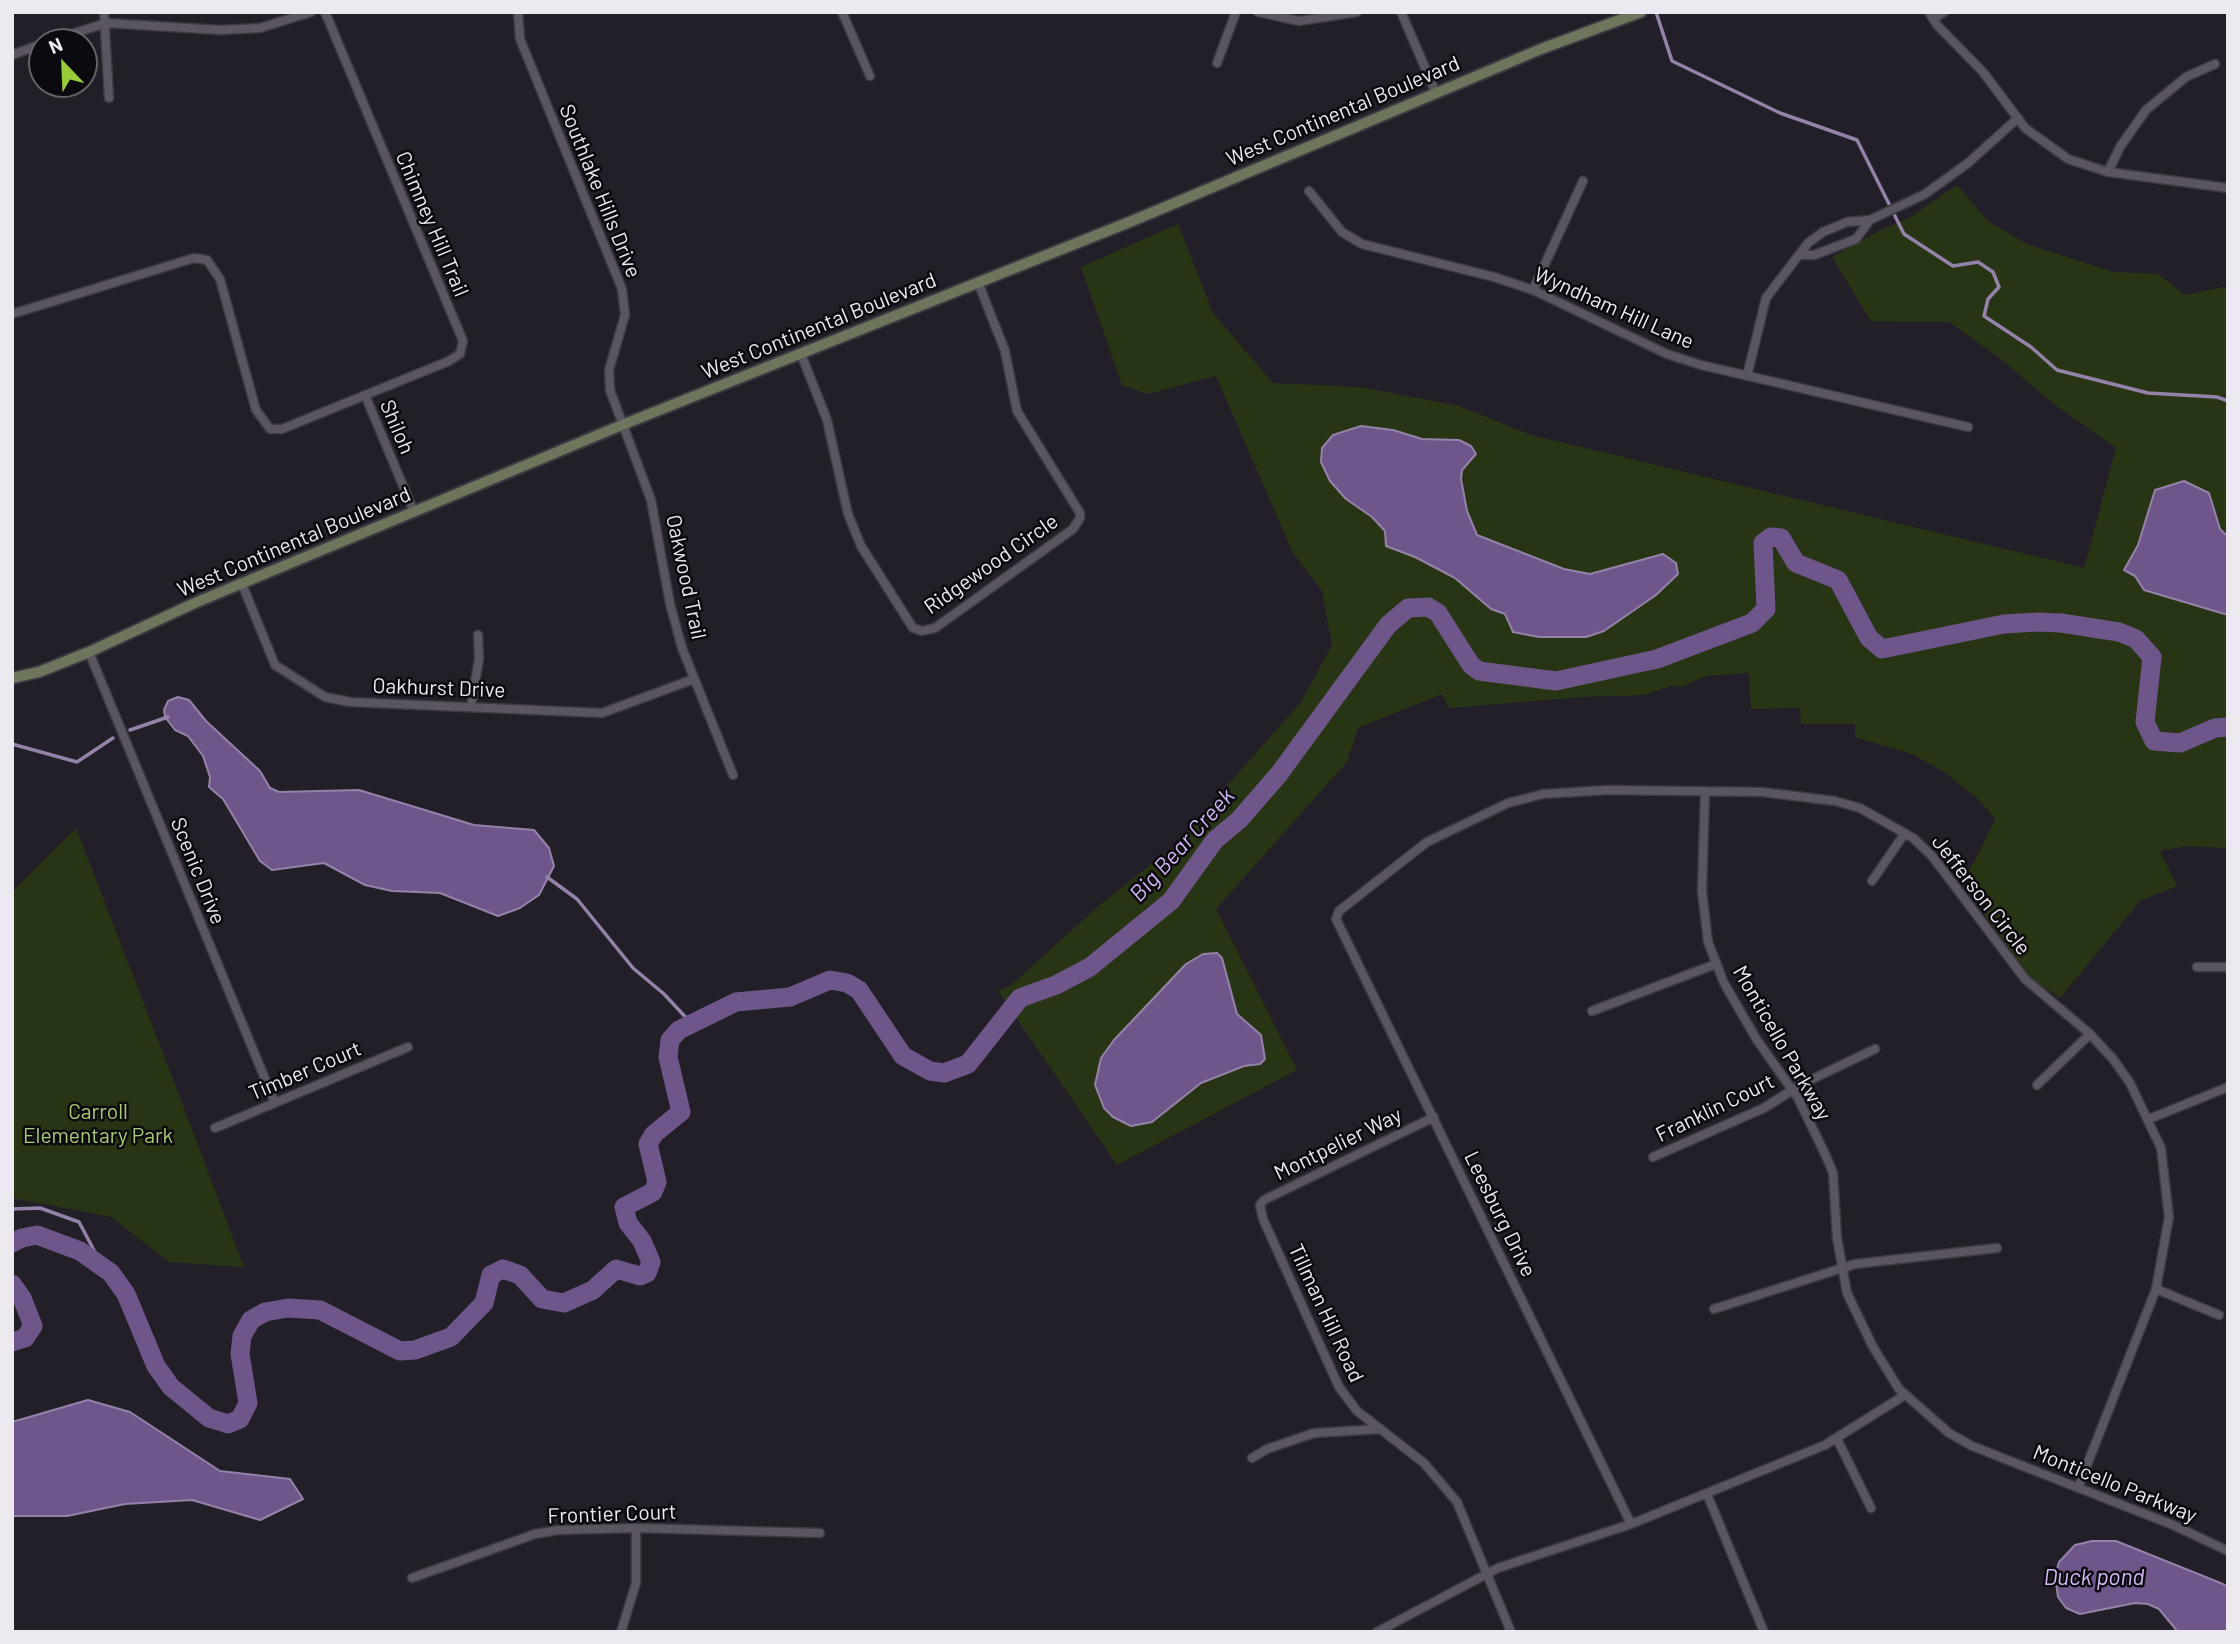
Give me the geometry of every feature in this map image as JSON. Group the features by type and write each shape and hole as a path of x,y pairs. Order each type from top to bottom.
{"main road":[{"name":"West Continental Boulevard","path":"12,678 39,672 89,652 242,584 622,425 1641,12"}],"street":[{"path":"104,12 109,97"},
{"path":"90,28 106,23 220,30 260,28 311,12"},
{"name":"Chimney Hill Trail","path":"325,12 463,341 460,354 449,361 365,395"},
{"name":"Southlake Hills Drive","path":"518,12 520,39 626,303 609,370 610,390 622,425"},
{"path":"842,12 870,76"},
{"path":"1217,63 1236,12"},
{"path":"1258,12 1299,22 1357,12"},
{"path":"1401,12 1436,93"},
{"path":"1944,12 1931,16 1983,72 2025,128 2068,159 2108,172 2228,188"},
{"path":"2108,172 2120,147 2146,110 2186,77 2215,64"},
{"path":"1747,376 1766,298 1808,243 1823,232 1847,222 1870,220 1906,205 1968,163 2018,118"},
{"path":"1533,290 1583,181"},
{"name":"Wyndham Hill Lane","path":"1309,191 1342,232 1362,244 1494,276 1533,290 1667,354 1747,376 1968,427"},
{"path":"1800,255 1814,255 1856,239 1870,220"},
{"path":"12,314 201,258 212,264 220,279 256,410 270,429 282,429 365,395"},
{"name":"Ridgewood Circle","path":"801,354 827,420 848,514 861,546 913,628 922,631 935,628 1073,529 1080,518 1080,513 1017,411 1005,351 978,282"},
{"name":"Shiloh","path":"365,395 414,512"},
{"name":"Oakwood Trail","path":"622,425 651,500 670,604 694,679 733,775"},
{"name":"Oakhurst Drive","path":"242,584 275,665 325,697 351,702 602,713 694,679"},
{"path":"471,706 479,659 478,635"},
{"name":"Scenic Drive","path":"89,652 275,1103"},
{"name":"Jefferson Circle","path":"1336,919 1339,911 1427,842 1508,803 1543,794 1595,791 1762,792 1835,801 1860,808 1905,833 1948,876 2025,979 2090,1034 2130,1083 2161,1148 2169,1196 2167,1244 2156,1289 2078,1488"},
{"name":"Monticello Parkway","path":"1705,791 1702,891 1708,942 1716,964 1756,1040 1792,1090 1833,1173 1847,1293 1873,1348 1905,1395 1949,1433 1972,1446 2227,1550"},
{"path":"1872,881 1905,833"},
{"name":"Leesburg Drive","path":"1336,919 1631,1524"},
{"path":"1592,1011 1716,964"},
{"path":"2197,967 2228,967"},
{"path":"2038,1086 2090,1034"},
{"name":"Timber Court","path":"215,1128 408,1047"},
{"name":"Franklin Court","path":"1653,1157 1764,1108 1792,1090 1875,1049"},
{"path":"2149,1119 2228,1087"},
{"name":"Montpelier Way","path":"1260,1205 1264,1199 1434,1117"},
{"name":"Tillman Hill Road","path":"1260,1205 1263,1219 1339,1387 1357,1410 1424,1463 1451,1493 1464,1513 1511,1632"},
{"path":"1714,1310 1842,1267 1997,1248"},
{"path":"2156,1289 2219,1315"},
{"path":"1377,1632 1488,1573 1631,1524 1837,1439 1905,1395"},
{"path":"1252,1458 1267,1449 1314,1433 1381,1429"},
{"path":"1837,1439 1871,1508"},
{"path":"1707,1494 1764,1632"},
{"path":"621,1632 636,1583 636,1528"},
{"name":"Frontier Court","path":"412,1578 535,1534 558,1530 636,1528 820,1533"}],"green space":[{"path":"1957,185 1989,222 2027,244 2113,272 2158,274 2185,295 2228,286 2228,848 2187,846 2160,851 2177,886 2140,901 2060,998 2031,979 1985,916 1962,877 1975,861 1995,819 1977,798 1944,772 1912,754 1855,737 1855,724 1801,724 1800,708 1751,709 1749,673 1706,676 1681,687 1673,685 1644,695 1449,708 1442,694 1358,728 1347,762 1216,909 1297,1070 1117,1165 998,991 1010,986 1102,903 1174,846 1301,702 1332,645 1322,591 1293,553 1216,376 1147,394 1122,385 1081,267 1178,224 1213,313 1273,383 1360,387 1459,406 1531,435 2084,568 2116,448 2051,402 2001,359 1949,322 1871,321 1832,257 1909,218"},
{"name":"Carroll Elementary Park","path":"76,828 244,1267 169,1262 111,1217 12,1198 12,892"}],"water":[{"path":"1361,426 1393,430 1422,439 1459,440 1471,446 1476,454 1462,470 1461,479 1467,511 1477,535 1564,569 1590,574 1663,554 1676,563 1678,574 1656,595 1604,631 1586,637 1539,637 1513,632 1505,614 1491,609 1455,578 1415,557 1386,546 1385,531 1372,517 1346,499 1330,481 1321,462 1322,448 1333,435"},
{"path":"2184,481 2209,493 2220,529 2228,537 2228,615 2144,590 2135,576 2124,570 2138,545 2155,490"},
{"path":"178,697 189,700 206,721 260,771 270,788 279,792 359,790 474,825 534,830 549,848 554,866 539,895 520,908 498,916 440,893 392,891 365,885 324,863 272,870 260,861 223,799 209,787 210,777 203,756 188,736 175,730 165,717 164,710 168,701"},
{"path":"1217,953 1222,958 1237,1014 1261,1035 1265,1059 1260,1064 1244,1066 1201,1083 1152,1122 1131,1126 1113,1117 1104,1108 1095,1085 1101,1058 1114,1040 1186,964 1203,954"},
{"path":"88,1400 130,1412 220,1471 290,1479 303,1499 260,1520 192,1500 125,1504 67,1516 12,1516 12,1422"},
{"name":"Duck pond","path":"2092,1541 2116,1541 2228,1587 2228,1632 2178,1632 2159,1609 2148,1604 2135,1603 2080,1614 2066,1608 2058,1597 2055,1576 2059,1562 2075,1545"}],"waterway":[{"path":"1656,12 1672,61 1780,113 1857,140 1904,234 1953,266 1978,262 1993,272 1999,287 1988,299 1984,316 2031,347 2057,370 2148,393 2217,397 2228,401"},
{"name":"Big Bear Creek","path":"12,1243 37,1235 80,1251 111,1273 126,1294 156,1366 171,1387 209,1418 228,1424 240,1419 248,1403 240,1354 242,1336 251,1320 265,1312 288,1308 320,1310 400,1351 415,1350 451,1337 484,1303 491,1275 503,1269 520,1275 542,1299 564,1303 593,1290 616,1269 640,1276 647,1273 651,1262 642,1241 628,1223 624,1207 653,1192 657,1182 648,1144 654,1134 681,1112 668,1057 670,1040 679,1030 736,1002 790,997 830,980 847,983 859,990 903,1056 930,1071 944,1073 968,1064 1020,998 1056,985 1090,967 1171,901 1215,840 1239,820 1279,774 1388,625 1408,608 1428,607 1438,613 1471,665 1479,671 1556,681 1657,659 1752,623 1766,609 1763,543 1771,537 1781,538 1796,563 1838,580 1869,638 1882,649 2004,624 2061,623 2119,632 2136,639 2152,657 2145,722 2154,741 2180,743 2215,728 2228,727"},
{"path":"130,730 168,717"},
{"path":"12,744 77,762 113,738"},
{"path":"547,877 577,899 633,968 664,994 691,1023"},
{"path":"12,1209 40,1208 79,1222 105,1271"},
{"name":"Big Bear Creek","path":"12,1284 22,1298 33,1326 25,1338 12,1342"}]}
